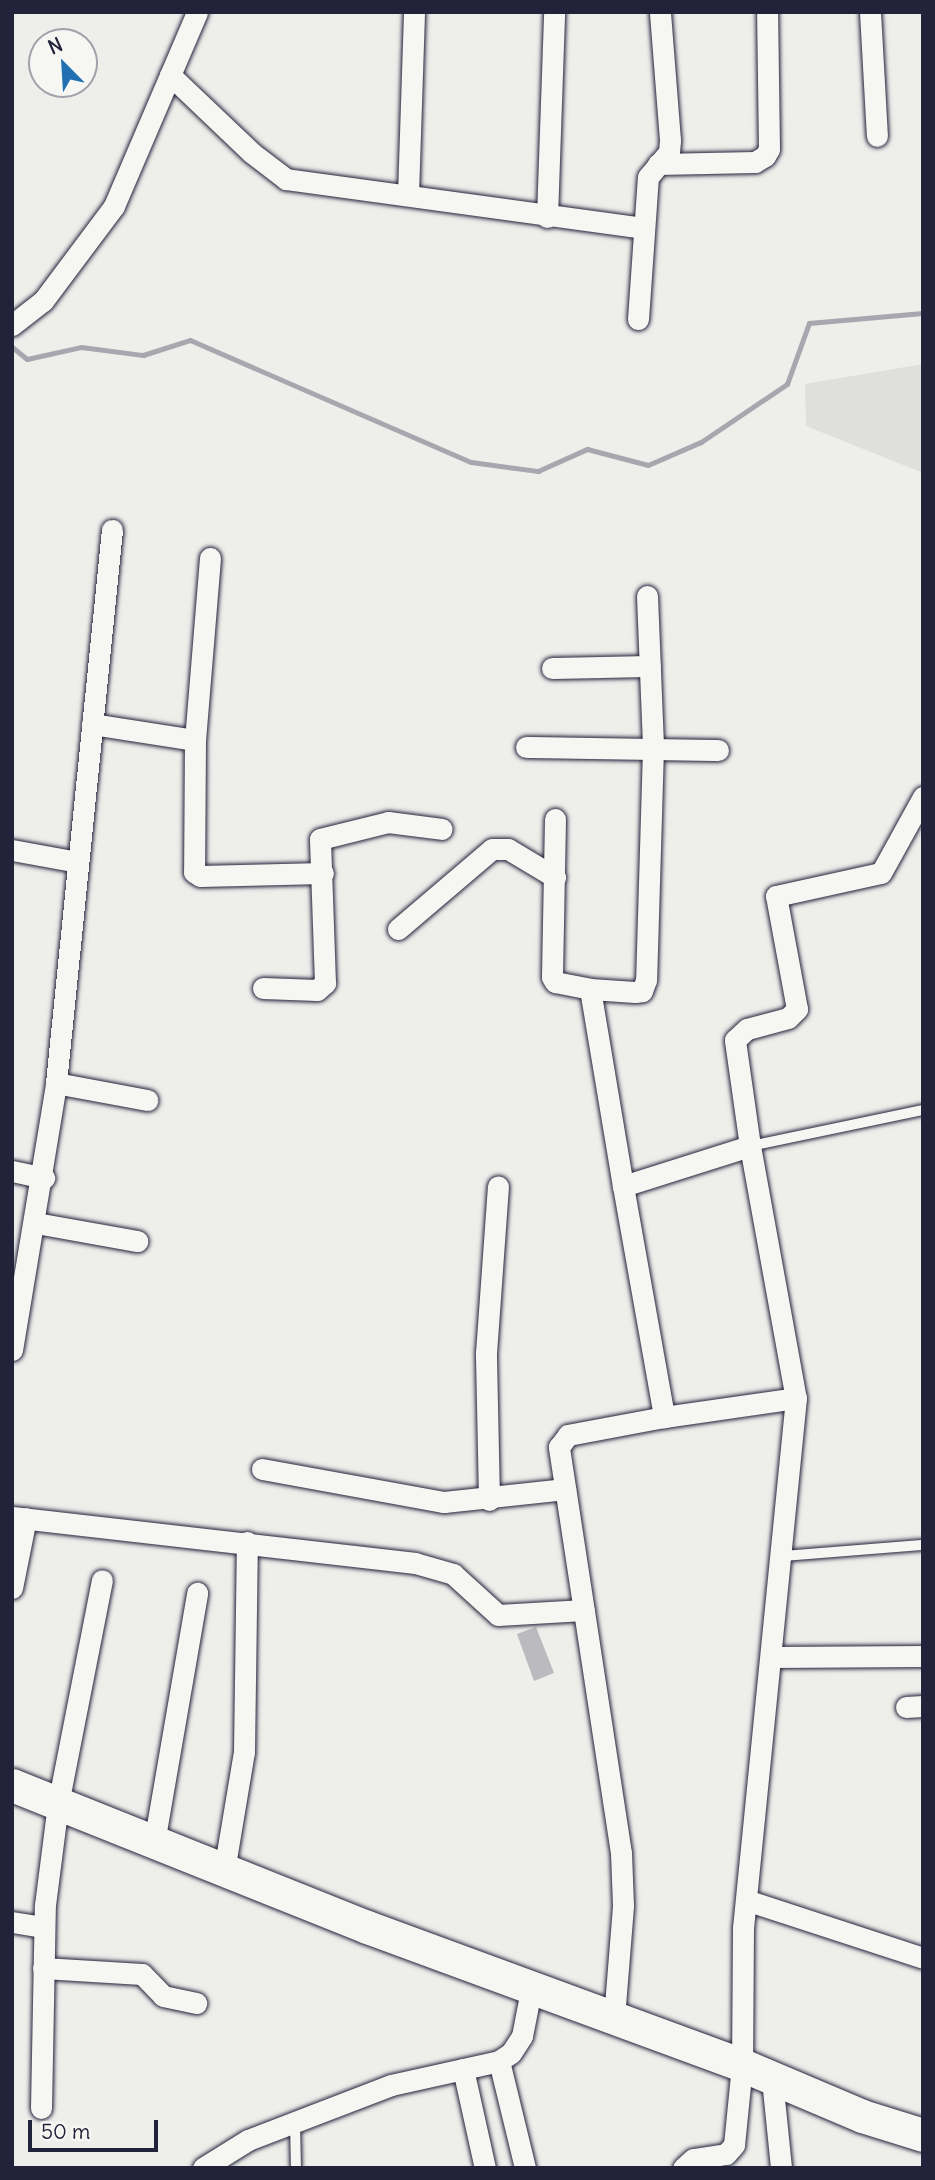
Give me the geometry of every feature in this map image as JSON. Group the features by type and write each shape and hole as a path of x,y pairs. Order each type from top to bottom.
{"main road":[{"path":"12,1786 531,1990 742,2065 862,2116 923,2134"}],"street":[{"path":"15,323 43,301 114,206 197,12"},
{"path":"408,194 414,12"},
{"path":"547,217 554,12"},
{"path":"638,319 642,228 648,177 669,152 670,139 660,12"},
{"path":"658,164 755,162 765,156 769,149 767,12"},
{"path":"870,12 877,136"},
{"path":"170,75 252,153 286,179 642,228"},
{"path":"12,1350 44,1178 56,1083 112,530"},
{"path":"210,558 195,740 197,876 323,873"},
{"path":"555,819 552,977 555,982 590,989 635,992 645,985 653,748 647,596"},
{"path":"552,668 650,666"},
{"path":"92,724 195,740"},
{"path":"526,747 718,750"},
{"path":"683,2168 693,2159 732,2150 742,2065 742,1954 796,1398 750,1146 735,1040 747,1028 788,1018 797,1009 776,896 881,873 923,797"},
{"path":"263,988 323,988 323,873 318,844 325,835 388,822 442,829"},
{"path":"398,929 492,849 508,849 555,877"},
{"path":"12,850 78,862"},
{"path":"590,989 664,1418"},
{"path":"56,1083 147,1100"},
{"path":"623,1186 750,1146"},
{"path":"12,1171 44,1178"},
{"path":"489,1500 486,1353 498,1186"},
{"path":"36,1223 136,1241"},
{"path":"614,2018 623,1905 621,1853 559,1447 568,1435 796,1398"},
{"path":"262,1469 418,1499 489,1500 565,1489"},
{"path":"12,1588 19,1517 247,1542 435,1568 453,1574 498,1615 584,1610"},
{"path":"224,1871 244,1752 247,1542"},
{"path":"41,2108 44,1927 58,1804 102,1580"},
{"path":"154,1843 197,1593"},
{"path":"772,1657 923,1656"},
{"path":"749,1901 923,1958"},
{"path":"12,1922 44,1927"},
{"path":"43,1968 142,1974 163,1996 196,2003"},
{"path":"203,2168 248,2140 407,2080 499,2061 511,2053 522,2036 531,1990"},
{"path":"499,2061 525,2168"},
{"path":"463,2069 485,2168"},
{"path":"772,2079 782,2168"}],"lane":[{"path":"750,1146 923,1110"},
{"path":"782,1556 923,1545"},
{"path":"295,2122 296,2168"}],"shaded area":[{"path":"923,364 923,473 806,426 805,384"}],"building":[{"path":"536,1627 554,1673 534,1681 517,1634"}],"waterway":[{"path":"12,347 27,359 81,347 143,355 190,340 471,462 538,471 587,449 648,465 701,442 787,384 809,323 923,313"}]}
